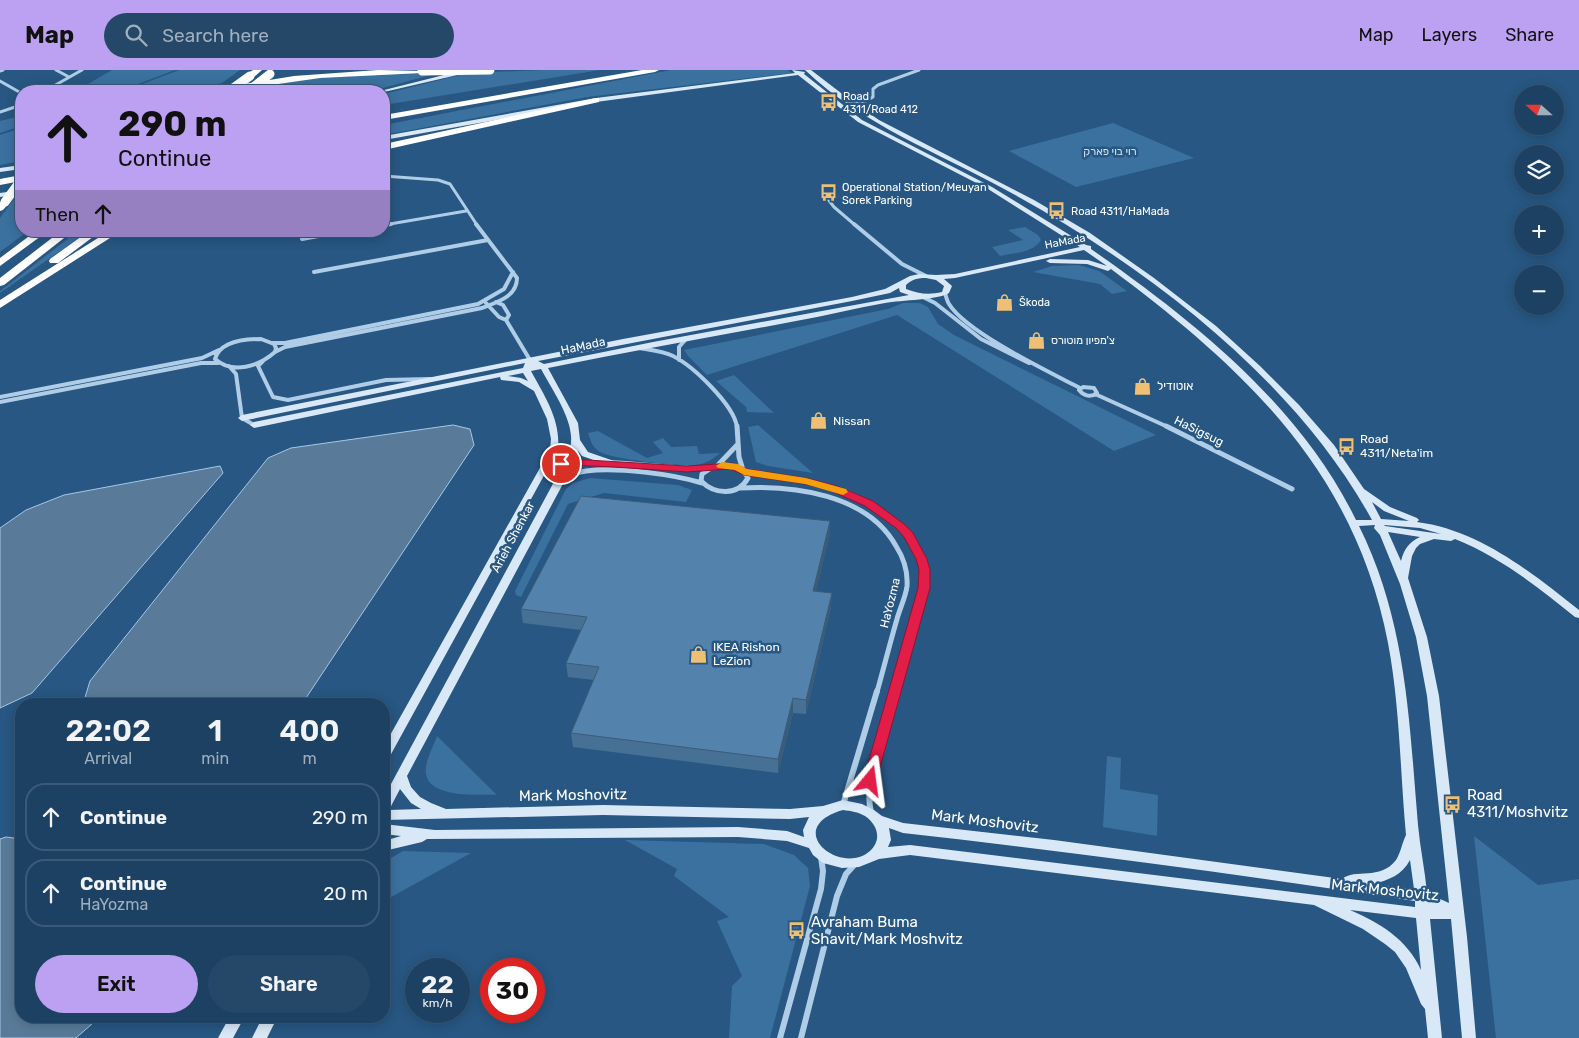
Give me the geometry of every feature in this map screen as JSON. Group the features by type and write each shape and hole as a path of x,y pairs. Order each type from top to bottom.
{"highway":[{"path":"237,85 258,70"},
{"path":"252,85 349,70"},
{"path":"257,84 336,74 498,70"},
{"path":"390,110 616,70"},
{"path":"390,117 655,70"},
{"path":"256,85 273,72"},
{"path":"390,122 643,72"},
{"path":"455,96 534,84"},
{"path":"390,146 596,100"},
{"path":"0,175 15,173"},
{"path":"0,182 15,180"},
{"path":"2,202 15,186"},
{"path":"0,263 35,237"},
{"path":"0,283 60,237"},
{"path":"0,299 88,237"},
{"path":"0,306 107,237"}],"main road":[{"path":"390,89 460,70"},
{"path":"406,85 474,70"},
{"path":"806,71 816,87 860,121 983,184 1056,228 1128,278 1195,331 1246,378 1285,418 1319,465 1353,523 1371,564 1392,635 1400,686 1412,832 1421,896 1435,1038"},
{"path":"390,137 596,100 806,71 886,127 975,170 1040,207 1102,246 1170,294 1226,339 1272,380 1324,438 1361,490 1380,525 1404,577 1416,614 1430,674 1457,913 1468,1038"},
{"path":"822,72 829,86"},
{"path":"726,83 790,80 816,87"},
{"path":"0,170 15,168"},
{"path":"2,202 15,195"},
{"path":"1050,258 1063,244 1061,234 1056,228"},
{"name":"HaMada","path":"254,425 636,348 920,296 935,296 966,280 1102,246"},
{"path":"1050,258 1089,262 1128,278"},
{"name":"HaMada","path":"242,418 530,360 852,299 887,291 904,281 955,276 1050,258"},
{"path":"930,277 946,283 946,291"},
{"path":"904,281 903,290 920,296"},
{"path":"526,370 530,360 544,367"},
{"path":"552,383 554,371 564,363"},
{"name":"Arieh Shenkar","path":"390,797 570,462 576,442 571,417 544,367"},
{"name":"Arieh Shenkar","path":"390,745 554,450 556,438 554,424 526,370"},
{"path":"491,377 521,380 536,389"},
{"path":"576,442 585,454 614,464"},
{"path":"1361,490 1387,509 1440,532 1482,547 1518,567 1579,615"},
{"path":"1353,523 1440,532"},
{"path":"1404,577 1407,552 1420,539 1440,532"},
{"path":"401,776 405,789 416,801 435,810 460,814"},
{"name":"Mark Moshovitz","path":"390,815 603,810 790,814 822,811 842,805 860,807 875,816 904,828 1063,846 1421,896 1457,913"},
{"path":"390,844 404,840 435,836 738,832 776,834 811,844 808,829 811,822 822,811"},
{"path":"875,816 884,833 883,842 875,854"},
{"path":"390,830 435,836"},
{"path":"1333,883 1378,878 1398,869 1404,861 1412,832"},
{"name":"Mark Moshovitz","path":"811,844 820,854 831,861 842,863 857,862 875,854 910,850 1422,913 1457,913"},
{"path":"1308,898 1357,920 1390,939 1408,958 1433,1016"},
{"path":"225,1038 234,1023"},
{"path":"259,1038 267,1023"}],"street":[{"path":"56,70 70,77"},
{"path":"56,85 82,70"},
{"path":"850,103 866,101 873,97 874,89 880,84 913,74 919,70"},
{"path":"0,81 15,90"},
{"path":"0,112 15,107"},
{"path":"390,176 444,181 450,184 466,211 513,272 518,283 514,291 488,306 286,347 275,352 258,366 273,397 288,400 386,380 438,378"},
{"path":"827,198 834,207 902,264 930,277"},
{"path":"390,224 466,211"},
{"path":"302,239 313,237"},
{"path":"314,272 488,240"},
{"path":"902,264 907,272 904,281"},
{"path":"0,397 202,358 242,340 261,339 272,343 294,341 478,304 504,289 513,272"},
{"path":"946,291 944,297 948,306 969,324 1080,388 1094,388 1097,391 1095,394 1083,394 1078,390 1080,388"},
{"path":"920,296 938,305 956,322 982,340 1052,373"},
{"path":"485,300 503,305 509,316 506,320"},
{"path":"485,300 499,317 506,320 530,360"},
{"path":"679,360 679,347 686,339"},
{"path":"272,343 276,348 275,352"},
{"path":"636,348 665,353 679,360 734,413 738,429 738,454 748,478 740,488"},
{"path":"218,363 215,359 219,350"},
{"path":"0,402 201,363 243,366 263,361"},
{"path":"229,366 236,374 242,418 254,425"},
{"name":"HaSigsug","path":"1095,394 1292,489"},
{"path":"717,466 738,444"},
{"path":"544,471 570,462 687,469 711,468"},
{"path":"560,480 577,473 598,471 679,478 702,483 702,474 711,468 732,466 744,471 820,484 869,504 893,519 909,535 922,559 924,588 870,781 868,800 875,816"},
{"name":"HaYozma","path":"702,483 709,489 716,491 764,486 792,488 813,492 842,502 867,516 885,531 897,546 905,563 908,573 907,585 849,789 842,805"},
{"path":"780,1038 821,889 823,871 820,854"},
{"path":"801,1038 837,896 846,874 857,862"}],"green space":[{"path":"112,70 175,70 136,85 86,85"},
{"path":"179,70 240,70 222,83 214,85 140,85"},
{"path":"600,70 390,104 390,92 468,73"},
{"path":"671,70 788,70 791,73 587,97 390,134 390,124"},
{"path":"380,73 438,73 390,86 268,85 271,83"},
{"path":"15,117 15,128 0,133 0,121"},
{"name":"רוי בוי פארק","path":"1113,123 1194,158 1076,187 1009,151"},
{"path":"15,130 15,162 0,165 0,135"},
{"path":"15,197 15,237 20,237 0,252 0,218"},
{"path":"1025,227 1038,235 1041,240 1033,248 1023,252 1000,256 992,247 1023,240 1008,230"},
{"path":"70,237 80,237 0,293 0,291"},
{"path":"1079,265 1099,271 1127,291 1112,294 1100,284 1033,272 1052,266"},
{"path":"903,303 920,303 928,307 938,324 954,335 1156,435 1114,451 897,315 707,375 684,350 888,309"},
{"path":"734,375 774,413 747,412 746,407 716,381"},
{"path":"758,425 813,473 768,466 756,462 748,427"},
{"path":"598,431 647,458 663,453 653,442 663,438 671,447 697,446 699,454 720,453 703,464 696,465 662,464 632,460 607,455 597,450 593,446 588,433"},
{"path":"590,478 678,485 692,490 686,502 604,493 568,504 521,597 516,595 515,591 566,489 573,483"},
{"path":"437,736 497,795 456,794 436,788 429,782 426,774 426,765"},
{"path":"1107,756 1121,758 1120,789 1158,795 1157,836 1103,827"},
{"path":"1474,836 1538,885 1579,879 1579,1038 1496,1038"},
{"path":"625,840 764,844 794,855 808,868 810,886 770,1038 729,1038 732,986 742,976 717,921 729,917 674,876 677,869"},
{"path":"403,851 471,853 390,898 390,859"}],"shaded area":[{"path":"453,425 470,429 474,445 306,698 85,698 90,681 268,458 291,448"},
{"path":"220,466 223,473 32,693 21,698 15,698 15,701 0,708 0,528 26,510 64,495"},
{"path":"6,837 15,838 15,1023 93,1023 76,1038 0,1038 0,839"}],"building":[{"name":"IKEA Rishon LeZion","path":"581,496 830,521 813,591 832,593 806,700 793,698 778,759 571,733 599,667 566,663 587,617 521,609"}],"slow traffic":[{"path":"722,466 738,467 744,471 820,484 843,492"}],"place":[{"name":"Road 4311/Road 412","path":"829,102"},
{"name":"Operational Station/Meuyan Sorek Parking","path":"828,193"},
{"name":"Road 4311/HaMada","path":"1057,211"},
{"name":"Škoda","path":"1005,302"},
{"name":"צ'מפיון מוטורס","path":"1037,340"},
{"name":"אוטודיל","path":"1143,386"},
{"name":"Nissan","path":"819,421"},
{"name":"Road 4311/Neta'im","path":"1346,446"},
{"name":"IKEA Rishon LeZion","path":"699,654"},
{"name":"Road 4311/Moshvitz","path":"1453,804"},
{"name":"Avraham Buma Shavit/Mark Moshvitz","path":"797,931"}],"route":[{"path":"561,464 570,462 687,469 705,469 724,465 738,467 744,471 806,481 847,493 882,511 909,535 922,559 925,578 924,588 870,781"}]}
